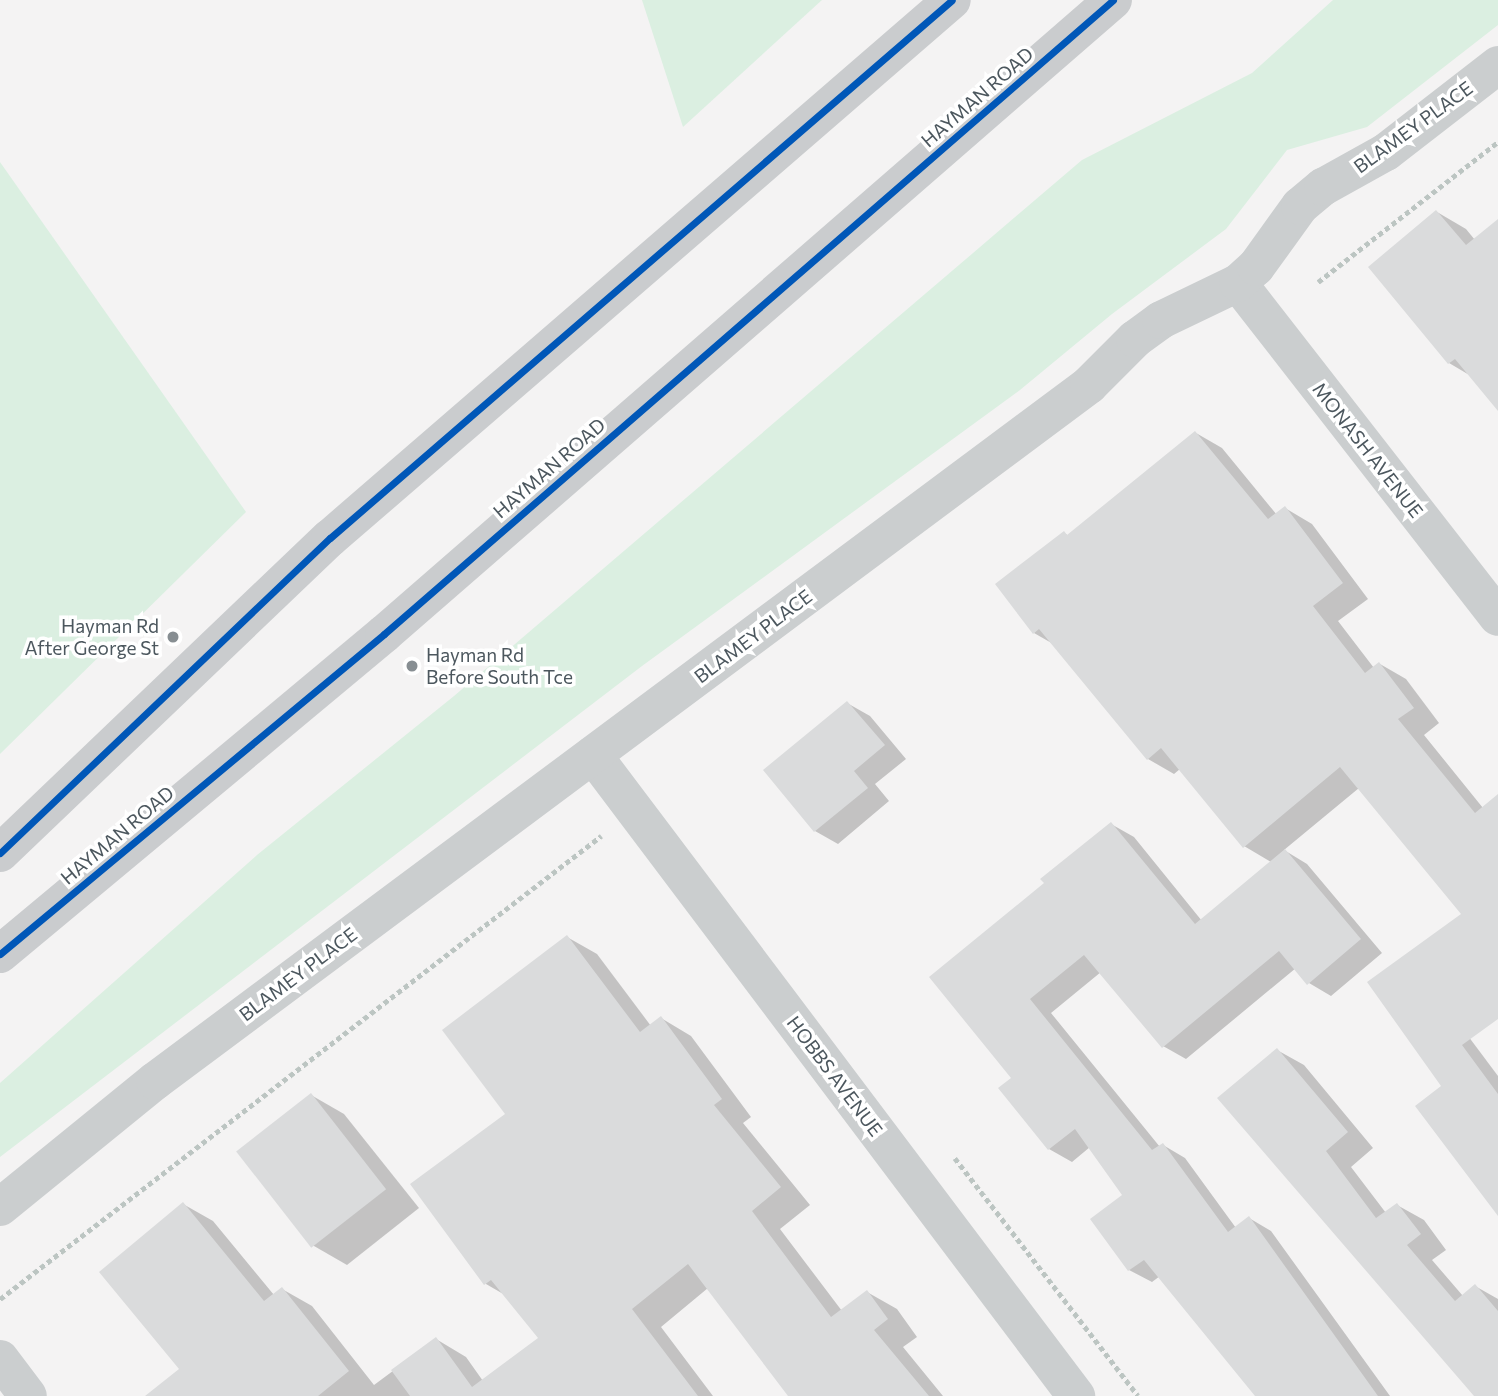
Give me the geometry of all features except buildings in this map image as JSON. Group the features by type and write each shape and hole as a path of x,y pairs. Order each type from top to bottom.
{"main road":[{"path":"0,853 330,538 952,0"},
{"name":"HAYMAN ROAD","path":"0,954 384,634 1113,0"}],"street":[{"name":"BLAMEY PLACE","path":"0,1207 155,1081 1088,385 1135,339 1161,320 1238,283 1256,267 1300,206 1323,187 1386,152 1498,65"},
{"name":"MONASH AVENUE","path":"1238,283 1498,617"},
{"name":"HOBBS AVENUE","path":"593,755 1076,1396"},
{"path":"0,1359 29,1396"}],"path":[{"path":"1318,282 1498,142"},
{"path":"0,1299 634,811"},
{"path":"953,1156 1138,1396"}],"green space":[{"path":"642,0 822,0 683,127"},
{"path":"1333,0 1498,0 1498,25 1367,127 1287,150 1226,229 1112,314 1020,390 642,666 0,1157 0,1083 257,855 454,696 1082,160 1252,73"},
{"path":"0,162 246,512 0,754"}],"cycle path":[{"path":"0,853 330,538 952,0"},
{"path":"0,954 384,634 1113,0"}],"place":[{"name":"Hayman Rd After George St","path":"173,637"},
{"name":"Hayman Rd Before South Tce","path":"412,666"}]}
